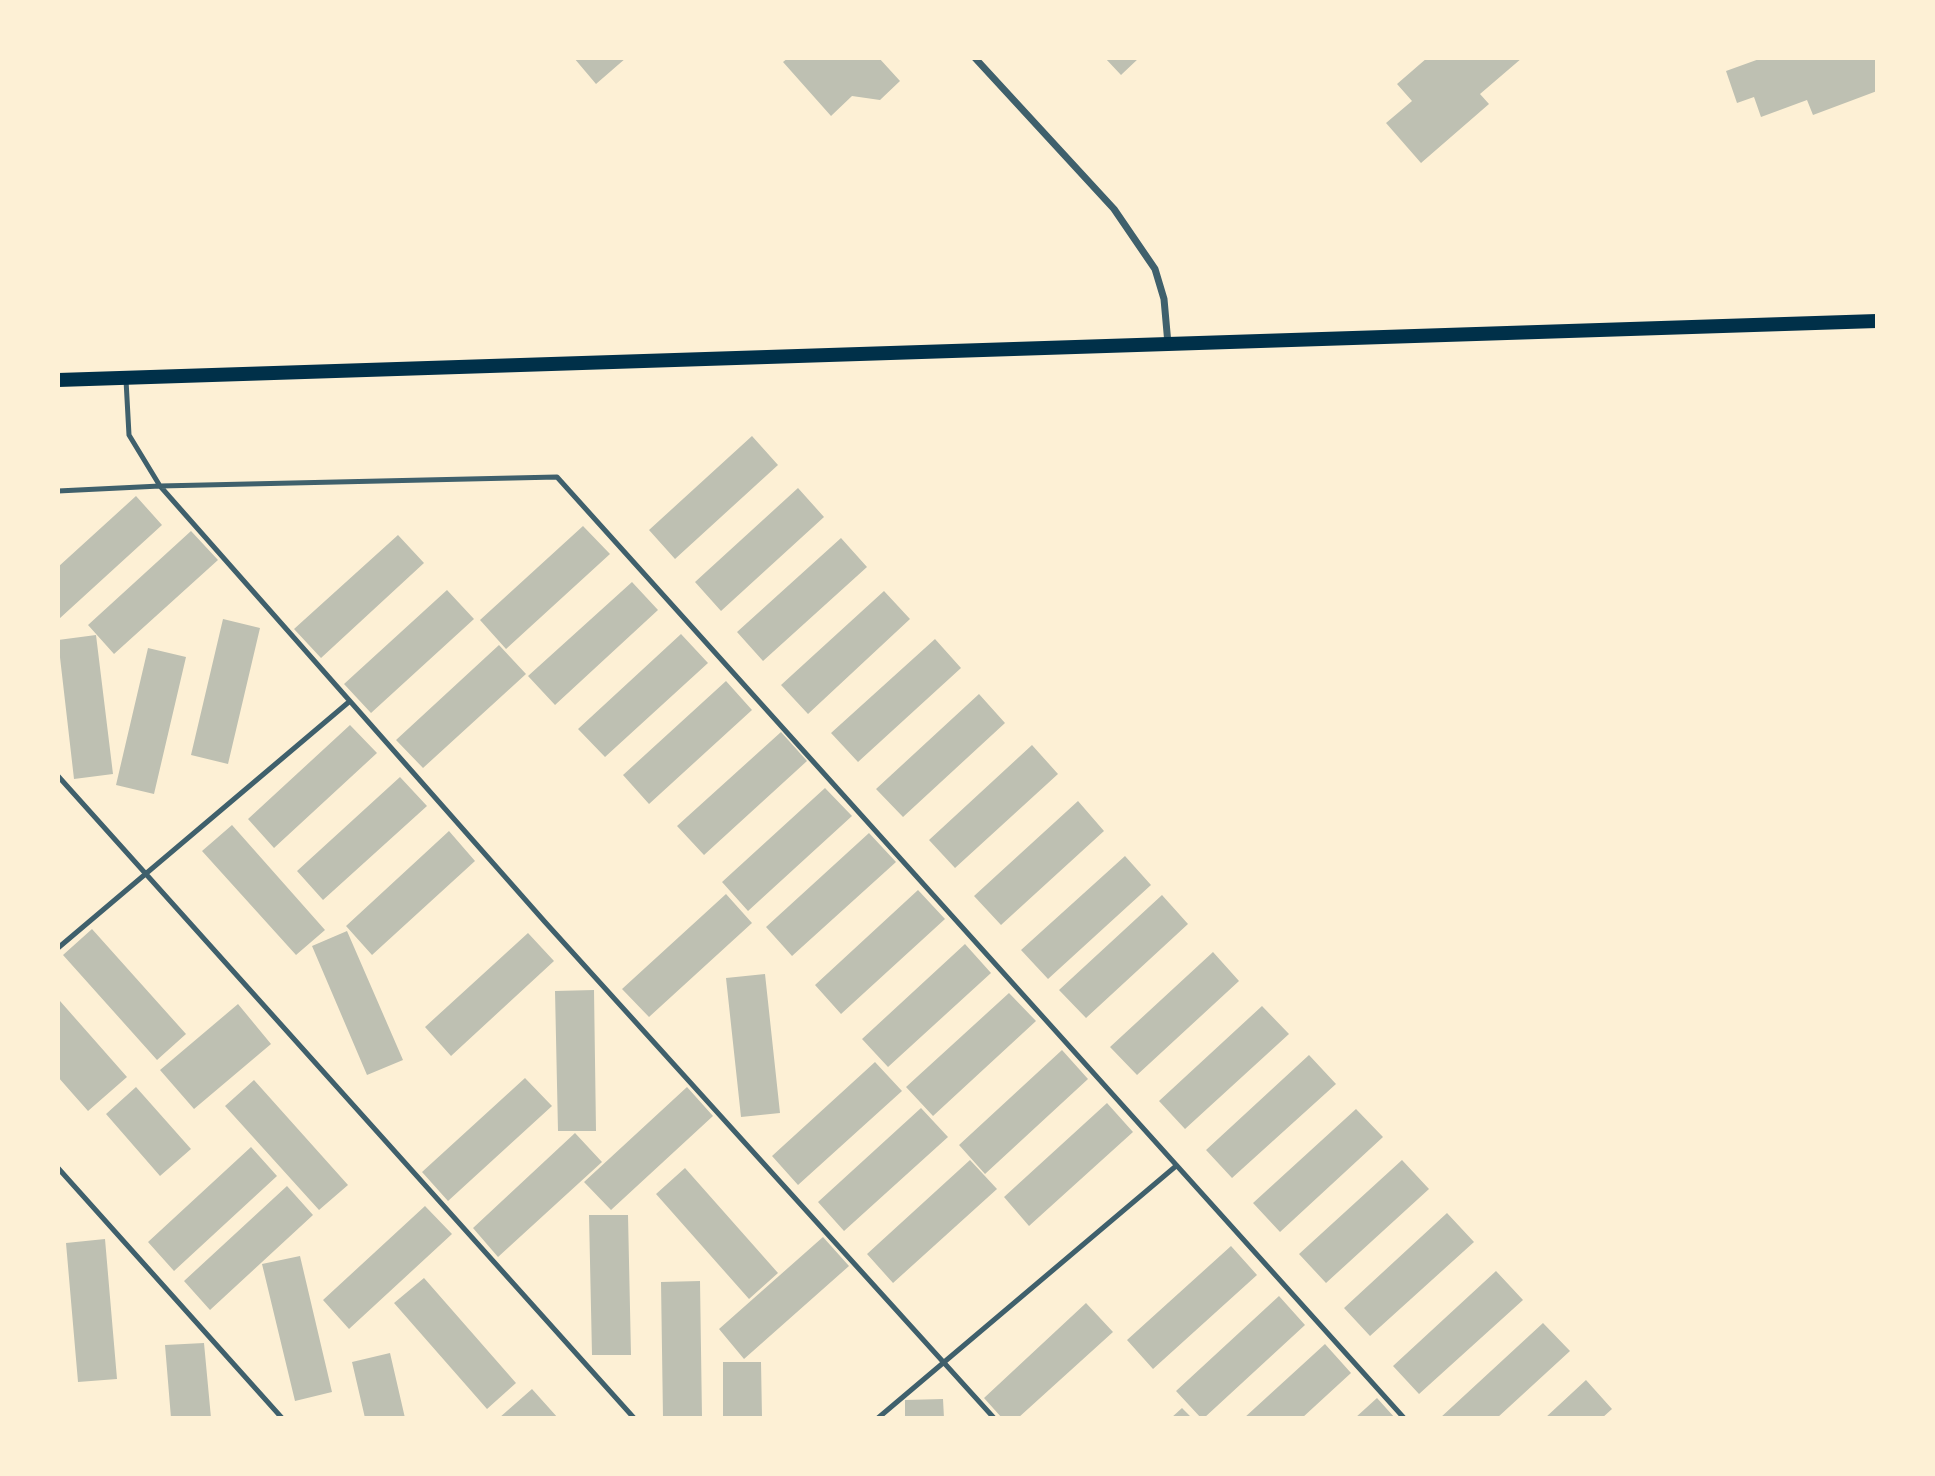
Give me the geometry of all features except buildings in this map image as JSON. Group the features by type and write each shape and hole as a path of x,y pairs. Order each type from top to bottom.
{"main road":[{"path":"58,380 1877,321"}],"street":[{"path":"975,58 1114,209 1155,269 1164,299 1168,344"}],"lane":[{"path":"125,377 129,435 160,486 545,922 994,1418"},
{"path":"58,491 160,486 557,477 1404,1418"},
{"path":"58,948 350,701"},
{"path":"58,776 634,1418"},
{"path":"878,1418 1176,1166"},
{"path":"58,1168 282,1418"}]}
